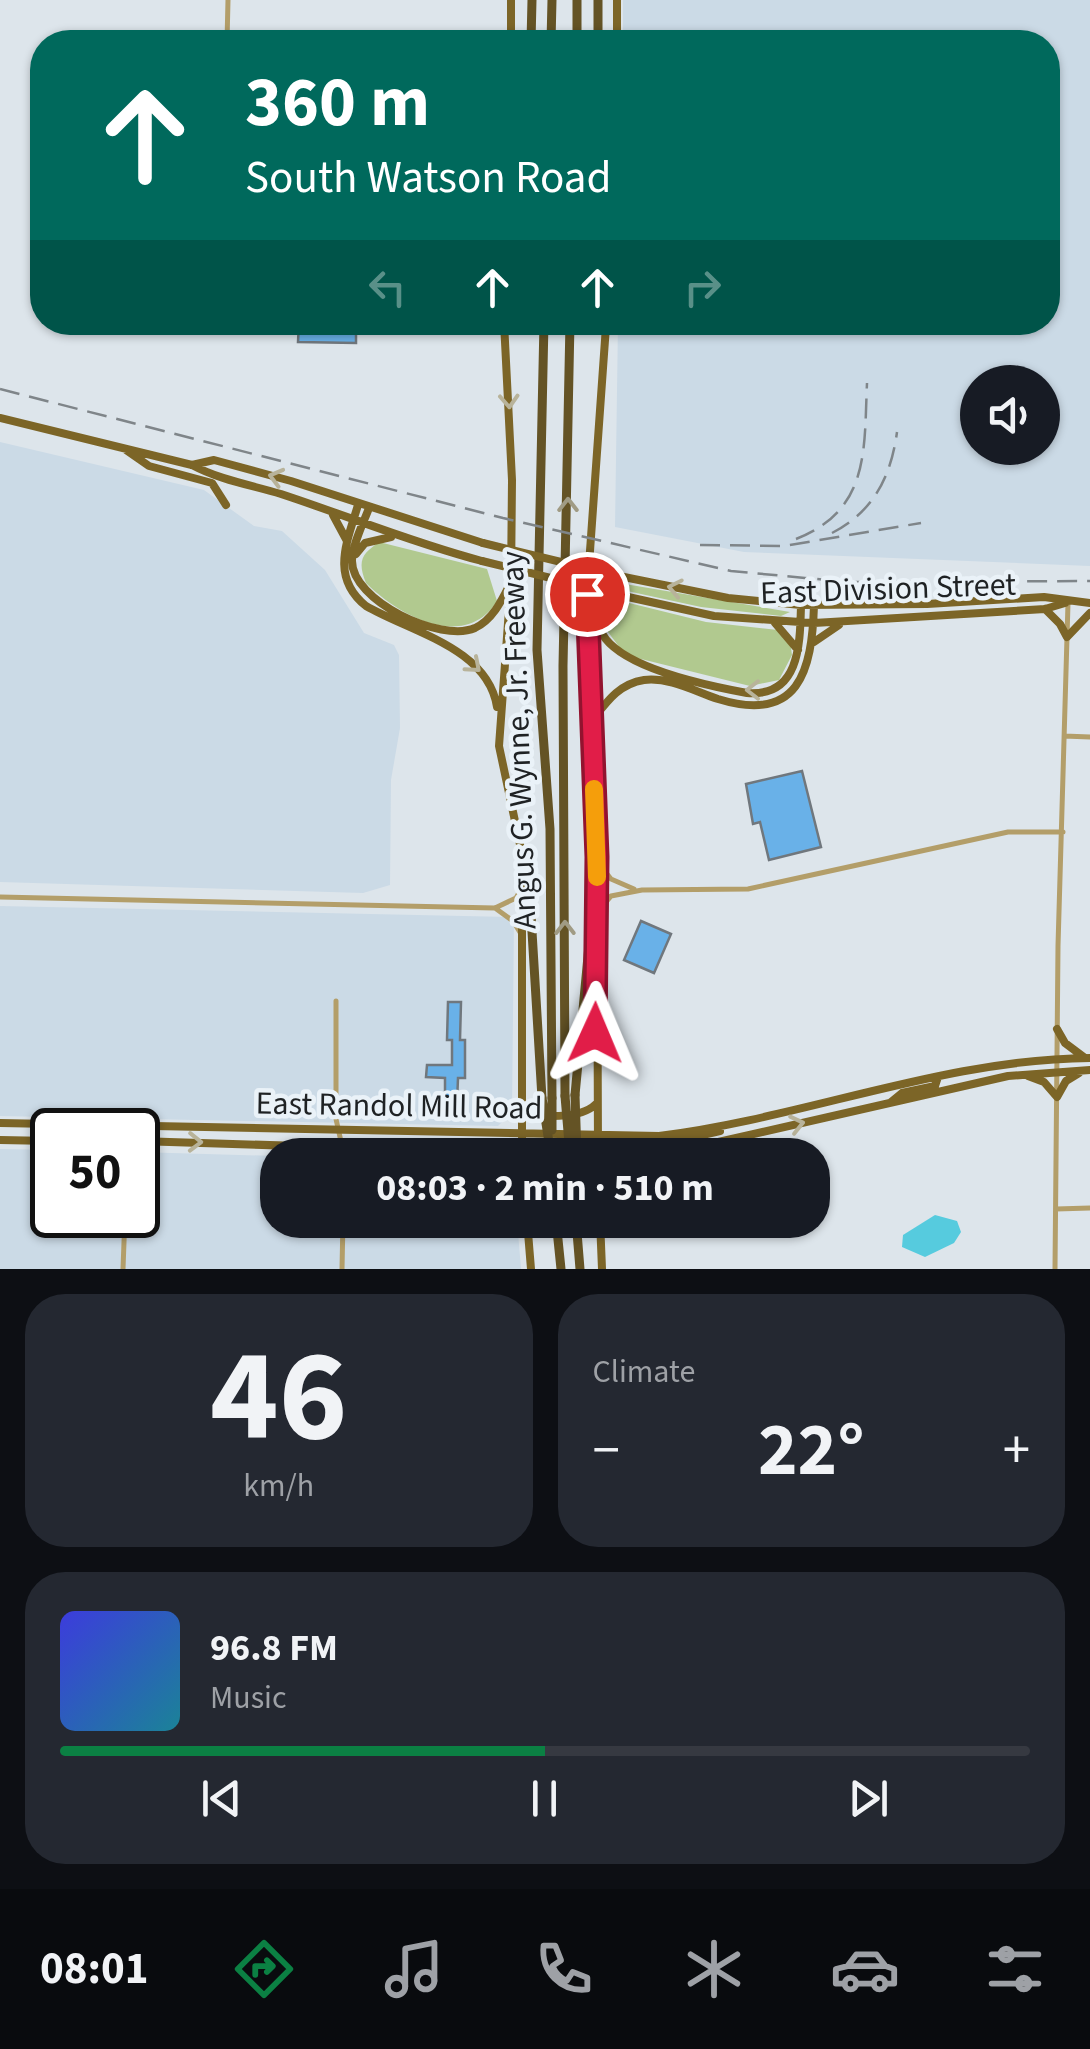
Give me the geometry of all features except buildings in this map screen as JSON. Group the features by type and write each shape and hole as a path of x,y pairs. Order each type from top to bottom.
{"highway":[{"path":"531,30 532,0"},
{"path":"552,0 552,30"},
{"path":"577,30 578,0"},
{"path":"598,0 598,30"},
{"name":"Angus G. Wynne, Jr. Freeway","path":"544,335 537,650 550,829 547,1098 551,1138"},
{"name":"Angus G. Wynne, Jr. Freeway","path":"570,335 563,666 570,1095"},
{"path":"522,854 528,865 547,1098"},
{"path":"573,1138 570,1095 592,903 597,895"},
{"path":"558,1238 561,1269"},
{"path":"577,1238 580,1269"}],"main road":[{"path":"511,0 511,30"},
{"path":"617,0 617,30"},
{"path":"505,335 512,452 510,582 500,760 522,854 524,883 521,1138"},
{"path":"597,1137 597,857 589,576 604,335"},
{"name":"East Division Street","path":"0,418 192,465 211,476 482,561 714,616 800,623 844,622 1045,609 1068,602"},
{"path":"122,448 149,466 212,483 226,505"},
{"name":"East Division Street","path":"192,465 214,460 483,543 728,598 814,605 1044,597 1090,603"},
{"path":"358,505 343,570 357,599 474,664 493,688 500,724"},
{"path":"369,508 353,558 356,575 372,597 430,628 446,632 478,627 498,607 510,582"},
{"path":"330,512 347,541"},
{"path":"353,558 365,543 397,536"},
{"path":"589,576 596,585 600,630 628,660 726,689 761,694 788,679 798,652 801,604"},
{"path":"591,722 616,691 642,680 664,680 742,704 763,706 779,700 795,689 807,672 814,605"},
{"path":"1045,609 1067,636 1090,613"},
{"path":"770,621 788,634 798,652"},
{"path":"812,646 822,634 844,622"},
{"path":"1058,1029 1065,1043 1087,1058"},
{"name":"East Randol Mill Road","path":"160,1128 659,1136 728,1125 938,1078 1057,1058 1087,1058"},
{"path":"1024,1075 1044,1082 1056,1097 1066,1081 1086,1070"},
{"name":"East Randol Mill Road","path":"736,1138 1024,1075 1086,1070"},
{"path":"891,1102 902,1093 934,1086 938,1078"},
{"path":"520,1108 530,1114 585,1113 596,1104"},
{"path":"495,1131 513,1123 520,1108"},
{"name":"East Randol Mill Road","path":"0,1123 30,1124"},
{"path":"702,1138 728,1125"},
{"path":"0,1140 30,1141"},
{"name":"East Randol Mill Road","path":"160,1143 260,1147"},
{"path":"528,1238 530,1269"},
{"path":"601,1238 602,1269"}],"street":[{"path":"227,30 228,0"},
{"path":"1056,1269 1056,1097 1068,602"},
{"path":"1064,736 1090,737"},
{"path":"597,958 605,903 611,896 642,890 748,888 1008,832 1062,832"},
{"path":"597,857 610,879 642,890"},
{"path":"0,897 496,908 516,898 524,883"},
{"path":"496,908 513,921 523,937"},
{"path":"336,1001 341,1138"},
{"path":"1056,1208 1090,1208"},
{"path":"124,1269 125,1238"},
{"path":"342,1269 343,1238"}],"shaded area":[{"path":"623,0 1090,0 1090,566 744,552 615,527 618,335 1060,335 1060,30 623,30"},
{"path":"0,442 204,490 254,526 282,531 325,570 364,633 394,645 399,655 400,728 391,780 390,885 363,893 0,882"},
{"path":"0,906 514,917 512,1112 498,1126 160,1119 160,1108 30,1108 30,1117 0,1116"},
{"path":"0,1149 30,1150 30,1238 160,1238 160,1153 260,1156 260,1238 518,1238 521,1269 0,1269"}],"green space":[{"path":"379,542 487,569 497,601 484,616 468,624 432,624 414,617 366,583 363,558"},
{"path":"619,583 790,612 781,616 701,607 618,589"},
{"path":"617,600 706,622 778,630 790,641 792,655 779,680 750,686 633,657 620,648 605,628 612,623"}],"water":[{"path":"935,1215 957,1221 961,1232 954,1243 925,1257 902,1247 903,1235"}],"railway":[{"path":"796,539 820,527 850,495 863,454 867,383"},
{"path":"0,389 503,518 731,571 848,582 1090,581"},
{"path":"832,533 859,515 878,492 897,432"},
{"path":"700,545 784,546 921,523"}],"slow traffic":[{"path":"594,789 597,877"}],"route":[{"path":"587,594 597,857 595,1033"}]}
